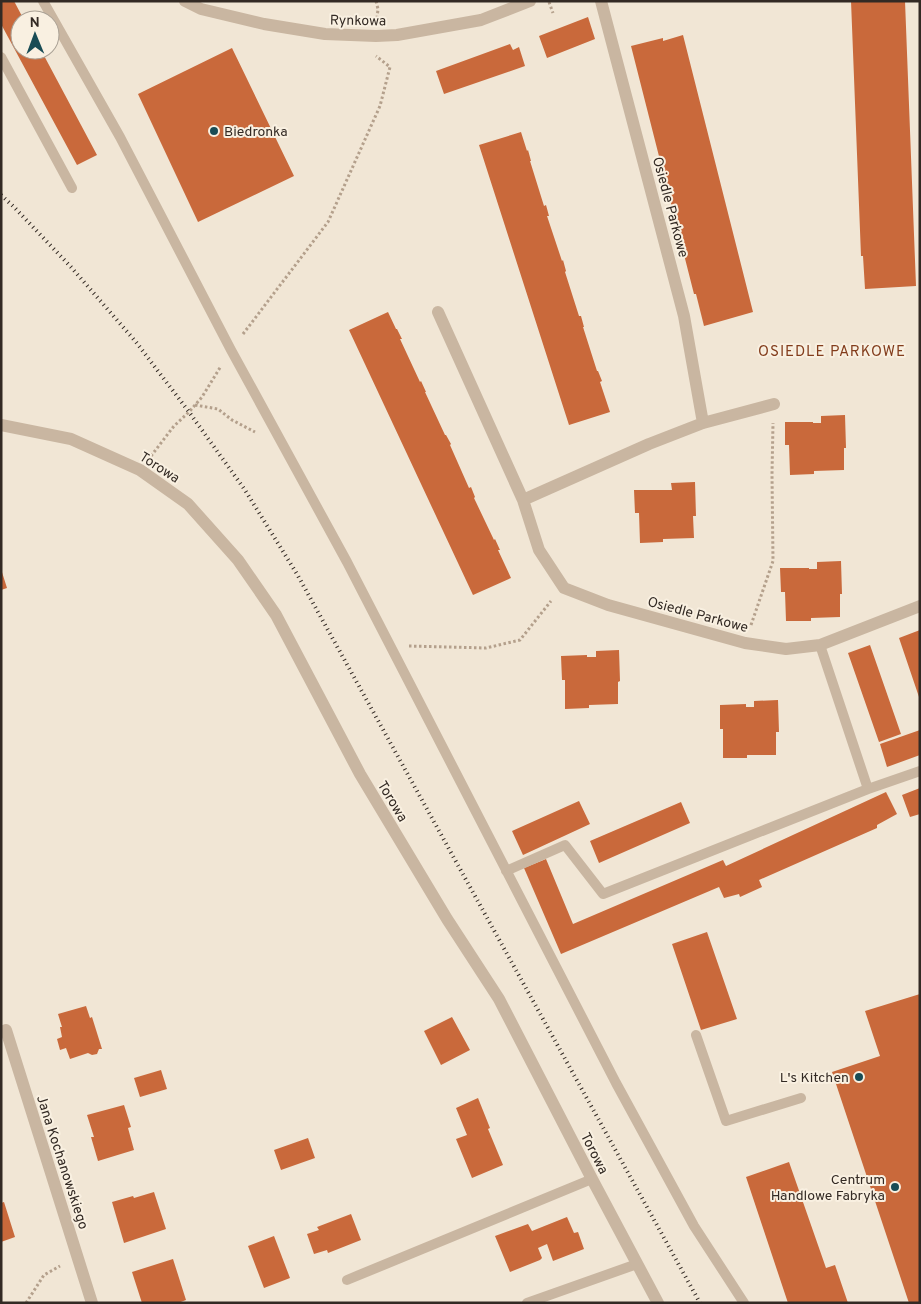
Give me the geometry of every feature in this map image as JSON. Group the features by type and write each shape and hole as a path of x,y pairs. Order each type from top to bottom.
{"street":[{"name":"Rynkowa","path":"185,1 201,8 264,24 325,34 376,36 397,35 481,20 530,1"},
{"name":"Osiedle Parkowe","path":"601,1 684,316 703,423"},
{"path":"438,312 523,500 539,550 564,588"},
{"path":"523,500 650,444 703,423 774,404"},
{"name":"Torowa","path":"1,426 71,439 140,470 188,504 238,560 276,615 360,774 447,919 500,999 658,1303"},
{"name":"Osiedle Parkowe","path":"564,588 608,605 745,643 786,649 820,645 920,606"},
{"name":"Jana Kochanowskiego","path":"6,1030 92,1303"}],"lane":[{"path":"43,1 120,137 231,350 347,562 616,1083 694,1226 744,1303"},
{"path":"1,57 72,188"},
{"path":"820,645 868,789"},
{"path":"506,871 564,845 603,894 868,789 920,771"},
{"path":"696,1035 726,1122 801,1098"},
{"path":"347,1280 592,1179"},
{"path":"527,1303 637,1264"}],"path":[{"path":"376,1 378,9 377,21"},
{"path":"549,1 553,13"},
{"path":"140,470 174,426 202,397 231,350 328,222 380,106 390,67 374,54"},
{"path":"745,643 773,561 772,474 774,404"},
{"path":"195,405 218,409 232,420 285,448"},
{"path":"390,646 486,648 520,640 538,616 564,588"},
{"path":"26,1303 44,1275 59,1266 78,1260"}],"building":[{"path":"1,1 14,1 19,10 10,10 10,41 1,24"},
{"path":"851,1 905,1 916,286 865,289 863,256 861,256"},
{"path":"588,17 595,39 547,58 539,36"},
{"path":"683,35 753,312 704,326 696,294 694,294 631,46 663,38 663,41"},
{"path":"510,44 513,50 519,47 525,66 444,94 436,71"},
{"name":"Biedronka","path":"232,48 294,176 198,222 138,94"},
{"path":"20,60 46,60 97,155 77,165"},
{"path":"521,132 544,206 546,205 549,216 547,216 563,260 579,316 581,316 597,371 602,381 600,382 610,412 569,425 479,145"},
{"path":"388,312 445,435 451,444 469,488 471,487 474,498 495,539 511,578 473,595 349,330"},
{"path":"845,415 846,448 844,448 844,470 814,471 814,474 790,475 789,445 785,445 785,422 821,423 821,416"},
{"path":"695,482 696,516 693,516 694,538 663,539 663,542 640,543 639,513 635,513 634,490 672,490 671,483"},
{"path":"841,561 842,594 840,594 840,617 811,618 811,621 786,621 785,592 781,592 780,568 817,569 817,562"},
{"path":"1,569 7,588 1,590"},
{"path":"920,630 920,697 919,697 899,638"},
{"path":"870,645 901,734 879,742 848,653"},
{"path":"619,650 620,681 618,682 618,704 589,705 589,708 565,709 565,680 562,680 561,656 587,655 587,657 596,657 596,651"},
{"path":"778,700 779,732 776,732 776,755 747,755 747,758 723,758 723,729 720,729 720,705 746,704 746,707 754,707 754,701"},
{"path":"920,730 920,755 887,767 880,744"},
{"path":"920,788 920,814 910,817 902,795"},
{"path":"886,792 897,814 877,825 877,828 759,880 762,887 740,897 739,894 724,898 719,887 561,954 524,868 546,859 573,924 723,860 726,866"},
{"path":"579,801 590,824 523,855 512,831"},
{"path":"681,802 690,823 599,863 590,841"},
{"path":"707,932 737,1019 701,1030 672,944"},
{"name":"Centrum Handlowe Fabryka","path":"920,994 920,1303 909,1303 832,1072 880,1056 865,1011"},
{"path":"86,1006 90,1018 92,1017 102,1049 99,1049 97,1054 92,1055 88,1053 70,1059 66,1048 60,1050 57,1039 62,1037 60,1027 62,1027 58,1014"},
{"path":"452,1017 470,1050 441,1065 424,1031"},
{"path":"161,1070 167,1089 140,1097 134,1078"},
{"path":"478,1098 503,1165 472,1178 456,1139 467,1135 456,1108"},
{"path":"124,1105 131,1127 128,1128 134,1150 98,1161 91,1137 94,1137 87,1115"},
{"path":"308,1138 315,1158 281,1170 274,1150"},
{"path":"789,1162 826,1268 835,1265 848,1303 788,1303 746,1177"},
{"path":"154,1192 166,1229 124,1243 112,1202"},
{"path":"4,1202 15,1237 1,1242 1,1203"},
{"path":"351,1214 361,1240 328,1253 327,1250 314,1254 307,1234 319,1230 317,1227"},
{"path":"567,1217 574,1233 578,1232 584,1249 553,1261 547,1244 538,1248 542,1258 540,1260 510,1272 495,1236 528,1224 532,1231"},
{"path":"274,1236 290,1278 264,1288 248,1246"},
{"path":"173,1259 186,1300 178,1303 142,1303 132,1272"}],"railway":[{"path":"1,195 71,267 136,342 245,490 297,574 700,1303"}],"place":[{"name":"Biedronka","path":"214,131"},
{"name":"L's Kitchen","path":"859,1077"},
{"name":"Centrum Handlowe Fabryka","path":"895,1187"}],"district":[{"name":"OSIEDLE PARKOWE","path":"832,351"}]}
